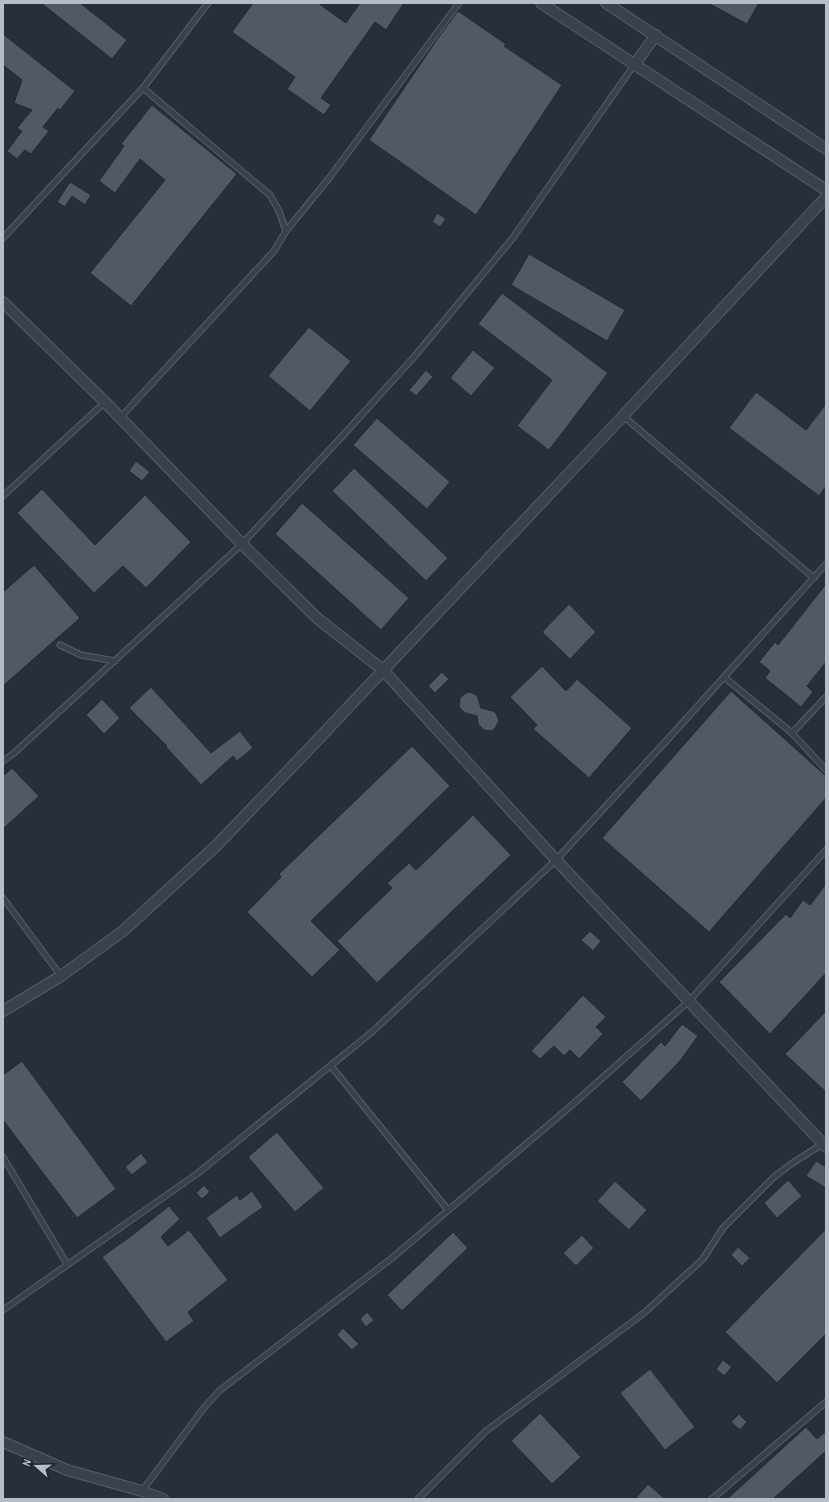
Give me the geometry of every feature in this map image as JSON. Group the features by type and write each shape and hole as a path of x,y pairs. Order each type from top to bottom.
{"street":[{"path":"541,3 826,190"},
{"path":"606,3 826,149"},
{"path":"634,64 656,35"},
{"path":"3,1011 61,976 123,931 216,846 623,416 826,197"},
{"path":"3,302 105,402 242,544 317,618 383,670 556,860 825,1144"},
{"path":"3,1442 67,1470 142,1491 163,1499"}],"lane":[{"path":"3,238 143,88 208,3"},
{"path":"120,418 274,251 286,231 330,177 459,3"},
{"path":"3,761 13,754 242,544 414,357 512,239 634,64"},
{"path":"143,88 270,195 279,211 286,231"},
{"path":"3,496 105,402"},
{"path":"623,416 814,578"},
{"path":"3,1310 198,1173 372,1032 556,860 826,564"},
{"path":"60,645 81,655 115,661"},
{"path":"724,677 792,733 826,770"},
{"path":"792,733 826,697"},
{"path":"142,1491 203,1409 219,1391 392,1258 565,1111 689,1001 826,850"},
{"path":"3,898 61,976"},
{"path":"331,1066 448,1210"},
{"path":"418,1499 486,1431 644,1313 703,1258 723,1228 774,1177 791,1164 825,1144"},
{"path":"3,1157 67,1264"},
{"path":"712,1499 826,1402"}],"building":[{"path":"41,3 80,3 127,40 112,59"},
{"path":"253,3 318,3 346,23 360,3 404,3 386,30 375,22 321,98 331,105 324,115 287,89 295,77 232,32"},
{"path":"708,3 759,3 747,24"},
{"path":"458,11 506,44 504,46 562,85 476,215 369,140"},
{"path":"3,34 75,91 60,110 58,108 43,127 49,131 31,154 25,150 17,159 7,151 22,131 17,128 32,110 14,103 22,80 3,65"},
{"path":"152,105 237,174 131,306 90,273 165,180 140,159 115,193 99,181 124,146 121,144"},
{"path":"70,182 91,195 85,205 72,196 65,207 57,202"},
{"path":"437,213 446,219 440,227 432,222"},
{"path":"529,254 625,310 607,341 511,285"},
{"path":"502,293 608,373 549,450 517,426 552,380 478,324"},
{"path":"309,327 351,361 310,411 268,376"},
{"path":"473,350 495,368 471,396 450,378"},
{"path":"426,370 433,377 416,396 409,390"},
{"path":"756,392 806,430 826,404 826,486 819,496 729,428"},
{"path":"377,418 450,482 427,509 353,445"},
{"path":"136,461 150,472 142,481 129,471"},
{"path":"354,468 448,558 426,581 332,491"},
{"path":"42,489 95,545 145,495 191,542 146,588 123,566 94,593 17,513"},
{"path":"302,503 409,598 381,630 275,534"},
{"path":"34,565 80,618 3,686 3,592"},
{"path":"826,584 826,662 807,686 813,692 801,707 765,678 770,671 759,662 775,642 778,645"},
{"path":"569,604 596,632 570,659 542,632"},
{"path":"542,666 566,691 577,679 632,728 589,778 533,729 537,725 510,697"},
{"path":"442,672 449,679 435,693 428,686"},
{"path":"151,687 211,753 240,731 253,748 237,761 233,756 201,785 166,747 167,746 129,708"},
{"path":"731,691 826,776 826,798 709,932 602,838"},
{"path":"470,692 477,695 481,708 496,713 499,721 492,731 484,730 478,724 477,716 465,713 459,707 460,698 466,693"},
{"path":"102,699 120,718 104,734 86,715"},
{"path":"412,746 450,786 311,921 340,950 312,977 247,912 281,877 279,874"},
{"path":"12,768 39,796 3,829 3,776"},
{"path":"473,815 511,855 377,983 337,941 392,888 387,883 409,863 416,870"},
{"path":"826,884 826,973 770,1034 719,982 786,914 790,918 803,900 810,905"},
{"path":"590,931 601,941 593,951 581,940"},
{"path":"583,995 606,1017 596,1027 603,1034 579,1059 570,1050 564,1056 554,1046 540,1059 531,1051"},
{"path":"826,1011 826,1092 785,1054"},
{"path":"682,1024 698,1036 680,1061 641,1101 622,1082 661,1042 665,1046"},
{"path":"22,1061 116,1189 77,1218 3,1120 3,1075"},
{"path":"277,1132 324,1188 295,1212 248,1157"},
{"path":"141,1153 148,1162 132,1175 125,1167"},
{"path":"816,1161 826,1167 826,1188 806,1176"},
{"path":"788,1180 802,1196 777,1218 764,1203"},
{"path":"615,1181 647,1210 629,1230 597,1201"},
{"path":"204,1185 210,1192 202,1199 196,1193"},
{"path":"252,1191 263,1207 220,1238 206,1218 237,1195 240,1200"},
{"path":"169,1206 180,1219 161,1237 168,1246 189,1230 228,1280 188,1312 194,1321 166,1342 102,1257"},
{"path":"826,1229 826,1334 777,1383 725,1332"},
{"path":"453,1232 468,1248 402,1311 387,1295"},
{"path":"582,1235 594,1248 576,1266 563,1253"},
{"path":"738,1247 750,1258 742,1266 731,1255"},
{"path":"367,1312 374,1320 366,1327 360,1319"},
{"path":"343,1328 359,1344 352,1350 337,1335"},
{"path":"723,1360 732,1367 724,1376 716,1369"},
{"path":"650,1369 695,1427 665,1450 620,1393"},
{"path":"540,1413 581,1457 552,1484 511,1441"},
{"path":"739,1414 747,1422 740,1430 731,1422"},
{"path":"806,1427 817,1439 826,1431 826,1451 773,1499 727,1499"},
{"path":"648,1484 665,1499 635,1499"}]}
